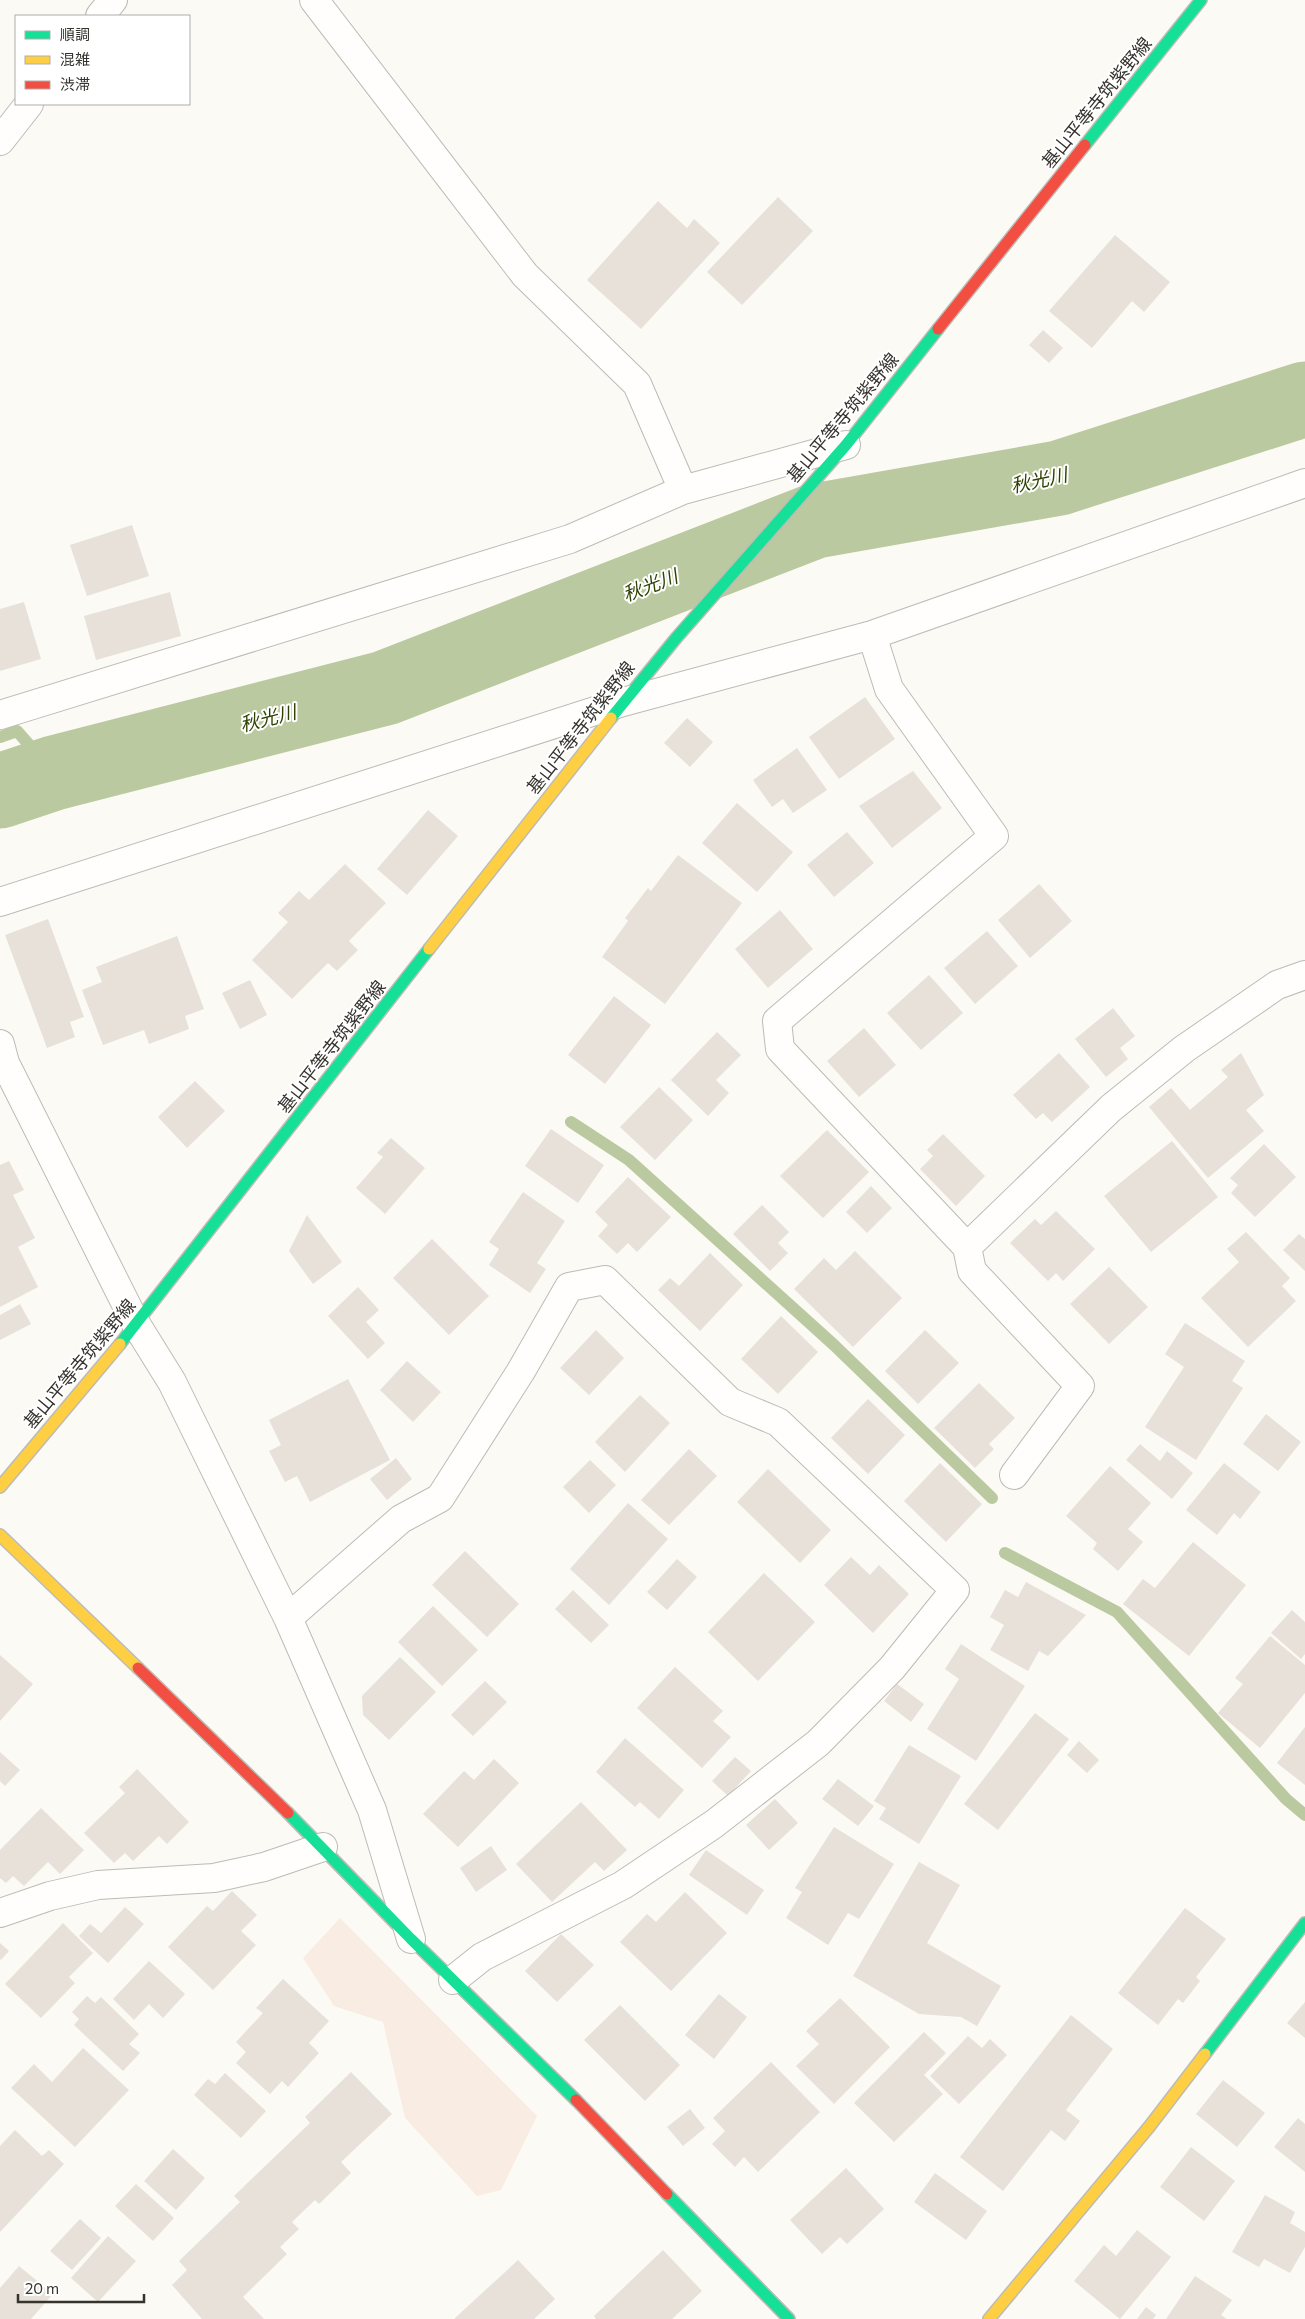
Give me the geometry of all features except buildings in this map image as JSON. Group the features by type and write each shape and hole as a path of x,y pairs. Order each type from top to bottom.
{"main road":[{"name":"基山平等寺筑紫野線","path":"0,1487 136,1324 623,702 677,637 846,446 1201,0"},
{"path":"0,1535 323,1847 411,1939 574,2098 789,2319"},
{"path":"989,2319 1149,2126 1305,1923"}],"street":[{"path":"101,15 113,0"},
{"path":"314,0 525,275 637,384 683,490"},
{"path":"0,141 28,105"},
{"path":"0,715 570,539 683,490 846,446"},
{"path":"0,902 623,702 872,635 1305,483"},
{"path":"872,635 889,689 994,836 777,1021 780,1049 967,1247 972,1270 1080,1386 1014,1475"},
{"path":"967,1247 1052,1162 1125,1096 1184,1049 1277,985 1305,976"},
{"path":"0,1044 5,1063 136,1324 172,1382 288,1618 372,1810 411,1939"},
{"path":"288,1618 401,1519 440,1498 521,1371 569,1287 604,1280 730,1402 778,1422 955,1590 892,1668 811,1749 714,1824 623,1885 482,1957 453,1980"},
{"path":"0,1913 50,1896 98,1885 214,1878 264,1867 323,1847"}],"shaded area":[{"path":"340,1918 537,2116 501,2190 477,2196 405,2118 383,2022 334,2006 303,1958"}],"waterway":[{"name":"秋光川","path":"0,791 54,773 385,688 815,521 1059,478 1305,399"},
{"path":"0,737 17,731 54,773"},
{"path":"571,1122 629,1160 834,1345 992,1498"},
{"path":"1005,1553 1117,1612 1286,1799 1305,1815"}],"traffic: fast":[{"path":"1085,145 1201,0"},
{"path":"611,718 677,637 846,445 938,329"},
{"path":"120,1344 429,949"},
{"path":"288,1813 411,1939 576,2100"},
{"path":"1205,2054 1305,1923"},
{"path":"667,2194 789,2319"}],"traffic: slow":[{"path":"429,949 611,718"},
{"path":"0,1487 120,1344"},
{"path":"0,1535 138,1668"},
{"path":"989,2319 1149,2127 1205,2054"}],"traffic: jam":[{"path":"938,329 1085,145"},
{"path":"138,1668 288,1813"},
{"path":"576,2100 667,2194"}]}
